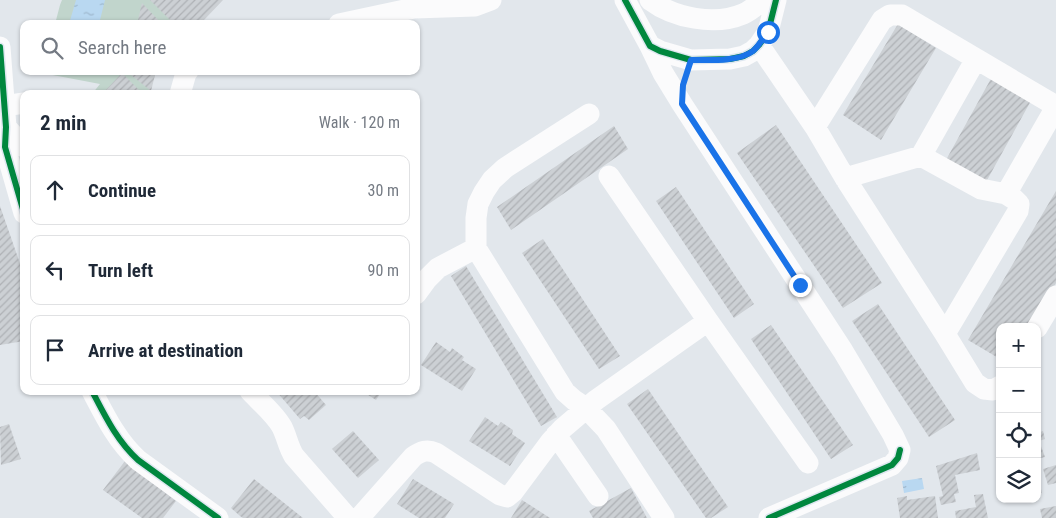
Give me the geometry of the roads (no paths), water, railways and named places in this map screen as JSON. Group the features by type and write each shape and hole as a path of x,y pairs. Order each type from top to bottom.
{"street":[{"path":"353,20 410,4 476,6 491,0"},
{"path":"625,0 663,73 842,351 893,435 900,450 898,458 892,465 768,518"},
{"path":"776,0 763,38 845,178 975,383 984,389 993,390 996,388"},
{"path":"654,3 690,18 719,19 727,18 754,5 756,12 761,14 768,25 763,38 753,51 744,56 730,59 691,60 660,51 646,39 643,12 654,3"},
{"path":"815,127 882,20 890,15 902,15 1056,106 1006,194"},
{"path":"0,47 14,104 9,137 5,146 20,199"},
{"path":"845,178 921,156 976,59"},
{"path":"682,104 683,85 691,60"},
{"path":"181,90 185,75"},
{"path":"589,114 505,168 492,180 478,204 476,248 565,392 586,408 606,429 664,518"},
{"path":"921,156 981,189 1006,194 1019,204 1018,211 945,334"},
{"path":"609,176 808,464"},
{"path":"420,289 438,268 476,248"},
{"path":"1040,323 1056,296"},
{"path":"359,518 413,457 425,450 436,453 506,497 513,492 556,435 586,408 708,321"},
{"path":"94,395 116,435 138,460 218,518"},
{"path":"254,395 277,420 294,456 348,518"},
{"path":"556,435 598,496"}],"water":[{"path":"76,0 105,0 100,20 70,20"},
{"path":"922,478 924,489 904,493 902,481"}]}
